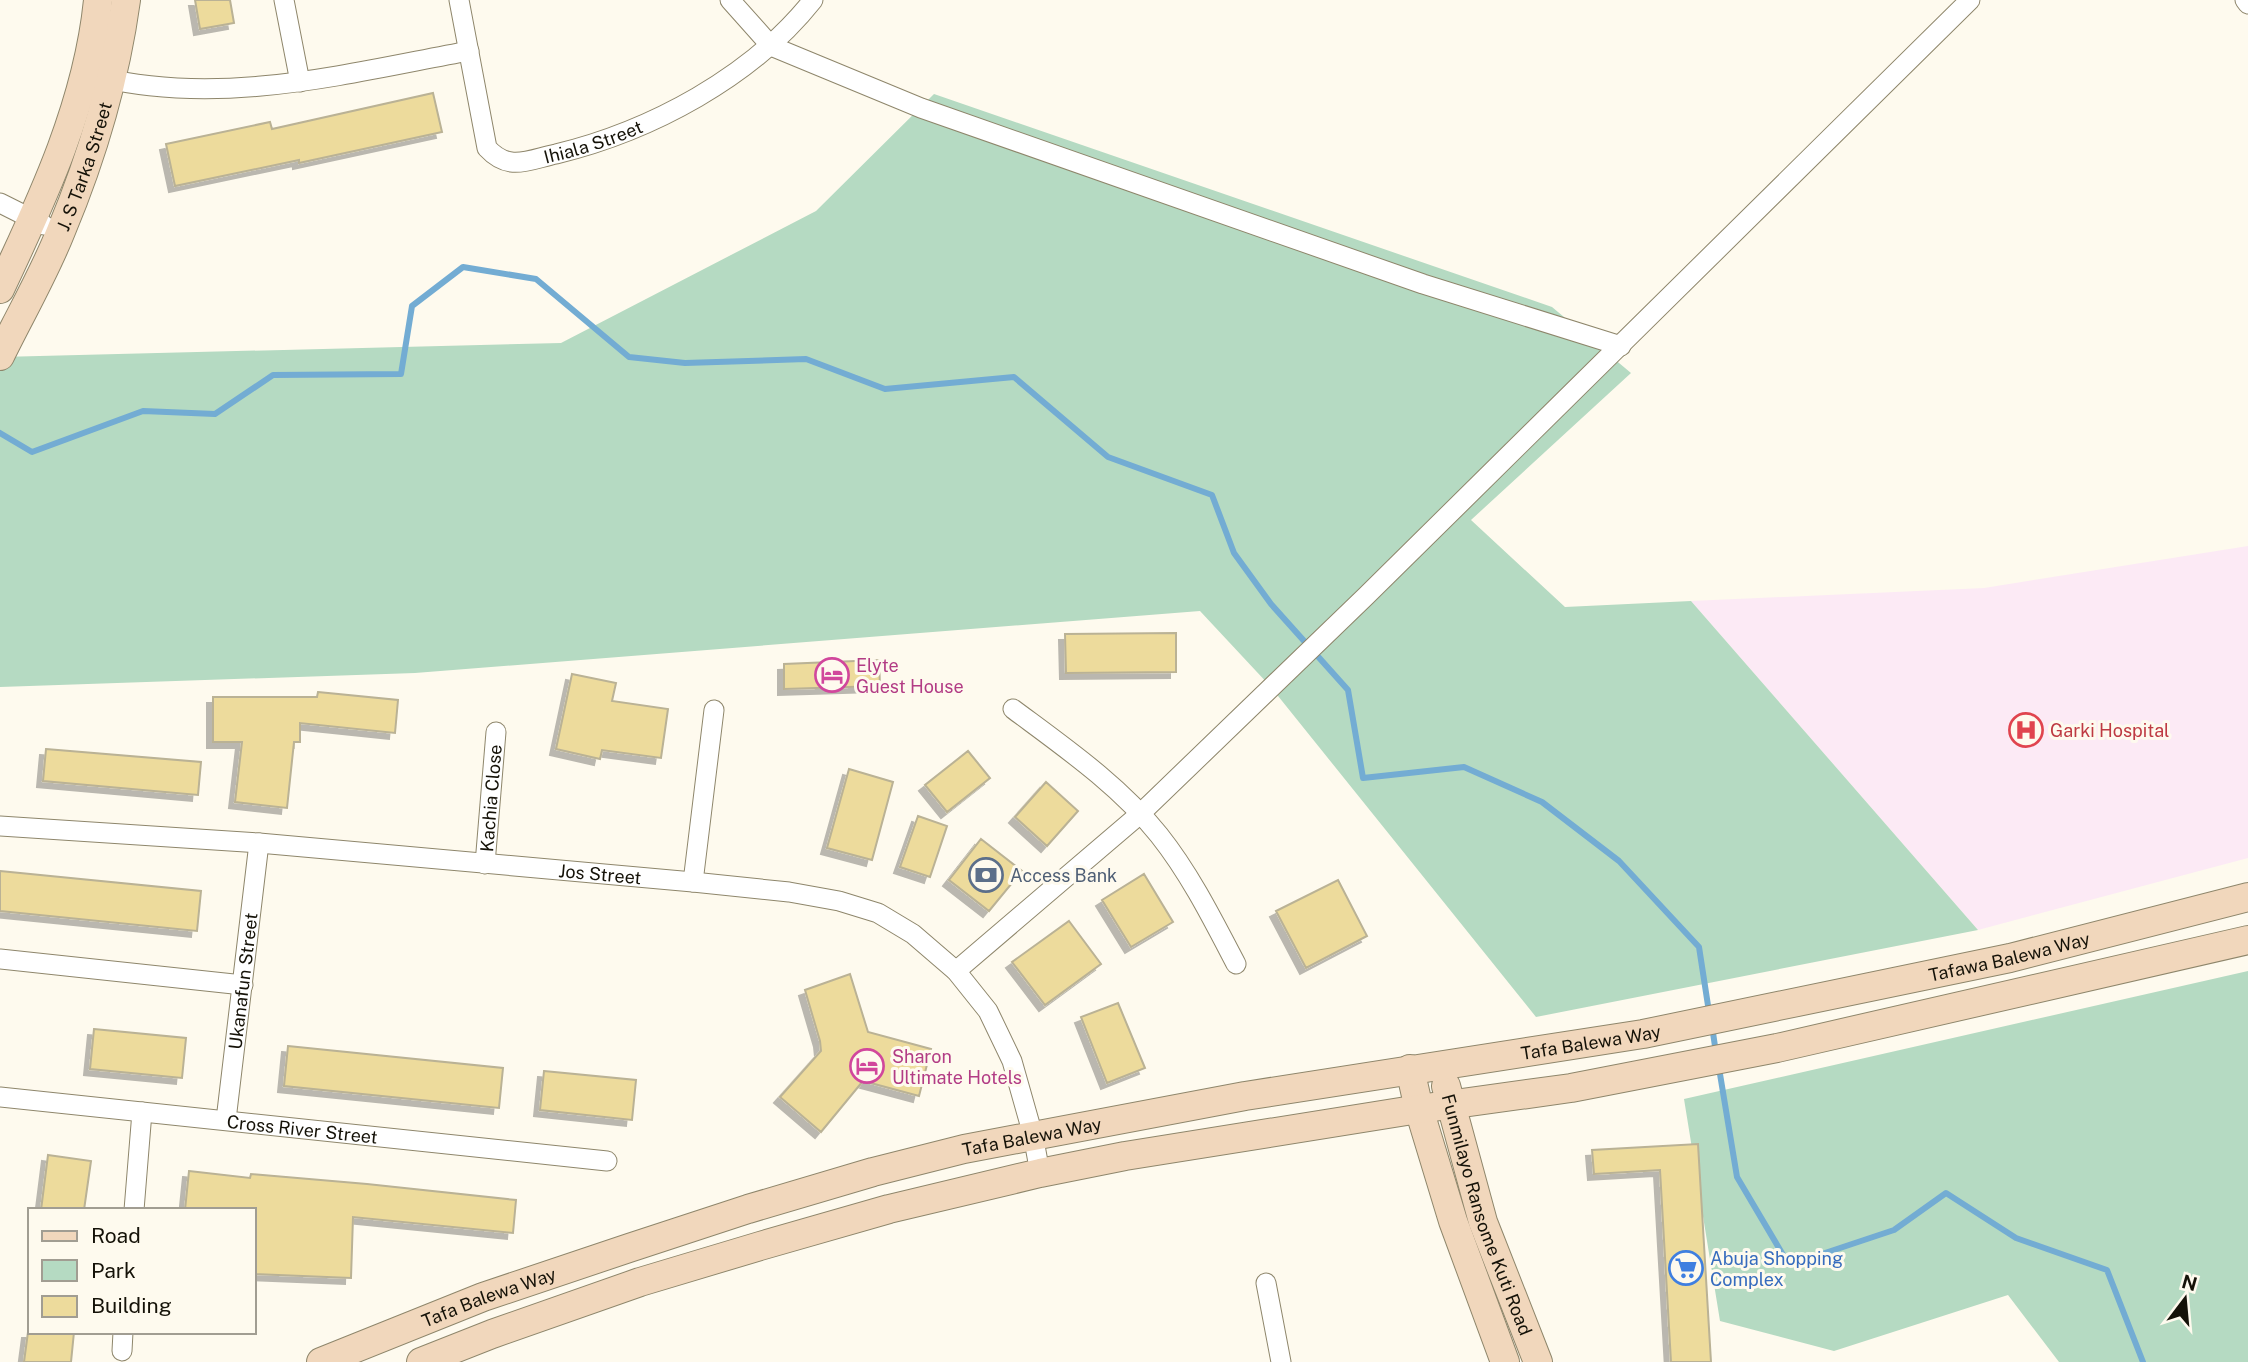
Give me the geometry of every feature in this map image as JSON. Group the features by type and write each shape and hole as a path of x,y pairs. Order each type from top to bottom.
{"main road":[{"name":"J. S Tarka Street","path":"0,289 33,220 59,155 85,74 95,27 97,0"},
{"name":"J. S Tarka Street","path":"0,356 60,233 86,166 112,80 125,0"},
{"name":"Tafawa Balewa Way","path":"1768,1010 2010,958 2248,897"},
{"name":"Tafa Balewa Way","path":"421,1362 640,1282 890,1209 1040,1173 1125,1156 1450,1104 1571,1088 1777,1048 2248,940"},
{"name":"Tafa Balewa Way","path":"321,1362 483,1297 748,1209 873,1172 964,1149 1245,1096 1643,1034 1768,1010"},
{"name":"Funmilayo Ransome Kuti Road","path":"1440,1065 1483,1222 1538,1362"},
{"name":"Funmilayo Ransome Kuti Road","path":"1410,1069 1419,1109 1453,1221 1505,1362"}],"street":[{"path":"284,0 300,82"},
{"name":"Ihiala Street","path":"459,0 488,148 497,159 513,164 627,132 666,115 716,85 771,46 813,0"},
{"path":"730,0 771,46 921,108 1423,284 1621,346"},
{"path":"956,971 1140,814 1621,346 1970,0"},
{"path":"85,74 170,88 206,89 300,82 469,51"},
{"path":"0,202 60,233"},
{"path":"1013,709 1072,752 1160,835 1212,918 1236,964"},
{"path":"693,882 714,710"},
{"name":"Kachia Close","path":"485,864 495,732"},
{"name":"Jos Street","path":"0,826 259,843 693,882 789,892 839,901 878,913 913,934 956,971 988,1011 1012,1060 1033,1135 1040,1173"},
{"name":"Ukanafun Street","path":"226,1120 259,843"},
{"path":"0,959 243,985"},
{"name":"Cross River Street","path":"0,1097 607,1161"},
{"path":"134,1208 142,1112"},
{"path":"1266,1283 1281,1362"}],"shaded area":[{"name":"Garki Hospital","path":"2248,546 2248,858 1978,930 1691,601 1984,588"}],"green space":[{"path":"934,94 1552,307 1631,373 1471,520 1565,607 1691,601 1978,930 1536,1017 1270,686 1200,611 415,673 0,687 0,357 561,343 816,211"},
{"path":"2248,971 2248,1362 2059,1362 2008,1295 1834,1351 1720,1321 1684,1099"}],"building":[{"path":"195,0 230,0 234,23 200,29"},
{"path":"433,93 442,132 175,186 166,144 270,122 272,129"},
{"path":"1176,633 1176,672 1066,673 1065,634"},
{"name":"Elyte Guest House","path":"879,660 880,686 784,689 784,664"},
{"path":"572,674 616,683 612,701 668,709 661,758 602,750 600,759 556,749"},
{"path":"318,692 398,700 395,733 300,723 300,742 294,742 287,808 235,802 242,742 213,742 213,697 317,697"},
{"path":"46,749 201,762 198,795 43,781"},
{"path":"968,751 990,778 947,812 925,785"},
{"path":"849,769 893,782 872,860 827,848"},
{"path":"1046,782 1078,811 1047,846 1015,817"},
{"path":"918,816 947,826 930,877 900,867"},
{"name":"Access Bank","path":"981,839 1022,871 989,911 949,880"},
{"path":"0,871 201,891 197,931 0,911"},
{"path":"1144,874 1173,922 1131,947 1102,900"},
{"path":"1338,880 1367,936 1306,968 1276,911"},
{"path":"1069,921 1101,964 1045,1005 1012,962"},
{"name":"Sharon Ultimate Hotels","path":"850,974 868,1032 931,1049 919,1096 863,1081 821,1132 780,1097 821,1051 805,990"},
{"path":"1118,1003 1145,1068 1107,1083 1081,1017"},
{"path":"94,1029 186,1038 182,1078 90,1069"},
{"path":"288,1046 503,1068 499,1108 284,1086"},
{"path":"544,1071 636,1080 632,1120 540,1110"},
{"name":"Abuja Shopping Complex","path":"1698,1144 1711,1362 1671,1362 1660,1170 1594,1174 1592,1150"},
{"path":"48,1155 91,1161 84,1208 41,1208"},
{"path":"189,1171 250,1178 251,1174 367,1184 516,1200 513,1233 353,1217 351,1278 256,1274 256,1208 185,1208"},
{"path":"28,1332 74,1334 71,1362 24,1362"}],"waterway":[{"path":"0,433 32,452 143,411 215,414 273,375 401,374 412,306 463,267 536,279 629,357 685,363 806,359 885,389 1014,377 1108,457 1212,495 1234,553 1271,604 1348,690 1363,778 1464,767 1542,802 1619,861 1699,947 1709,1012"},
{"path":"1712,1026 1716,1053"},
{"path":"1719,1068 1737,1177 1789,1265 1894,1230 1946,1193 2016,1238 2107,1270 2143,1362"}],"place":[{"name":"Elyte Guest House","path":"832,675"},
{"name":"Garki Hospital","path":"2026,730"},
{"name":"Access Bank","path":"986,875"},
{"name":"Sharon Ultimate Hotels","path":"867,1066"},
{"name":"Abuja Shopping Complex","path":"1686,1268"}]}
